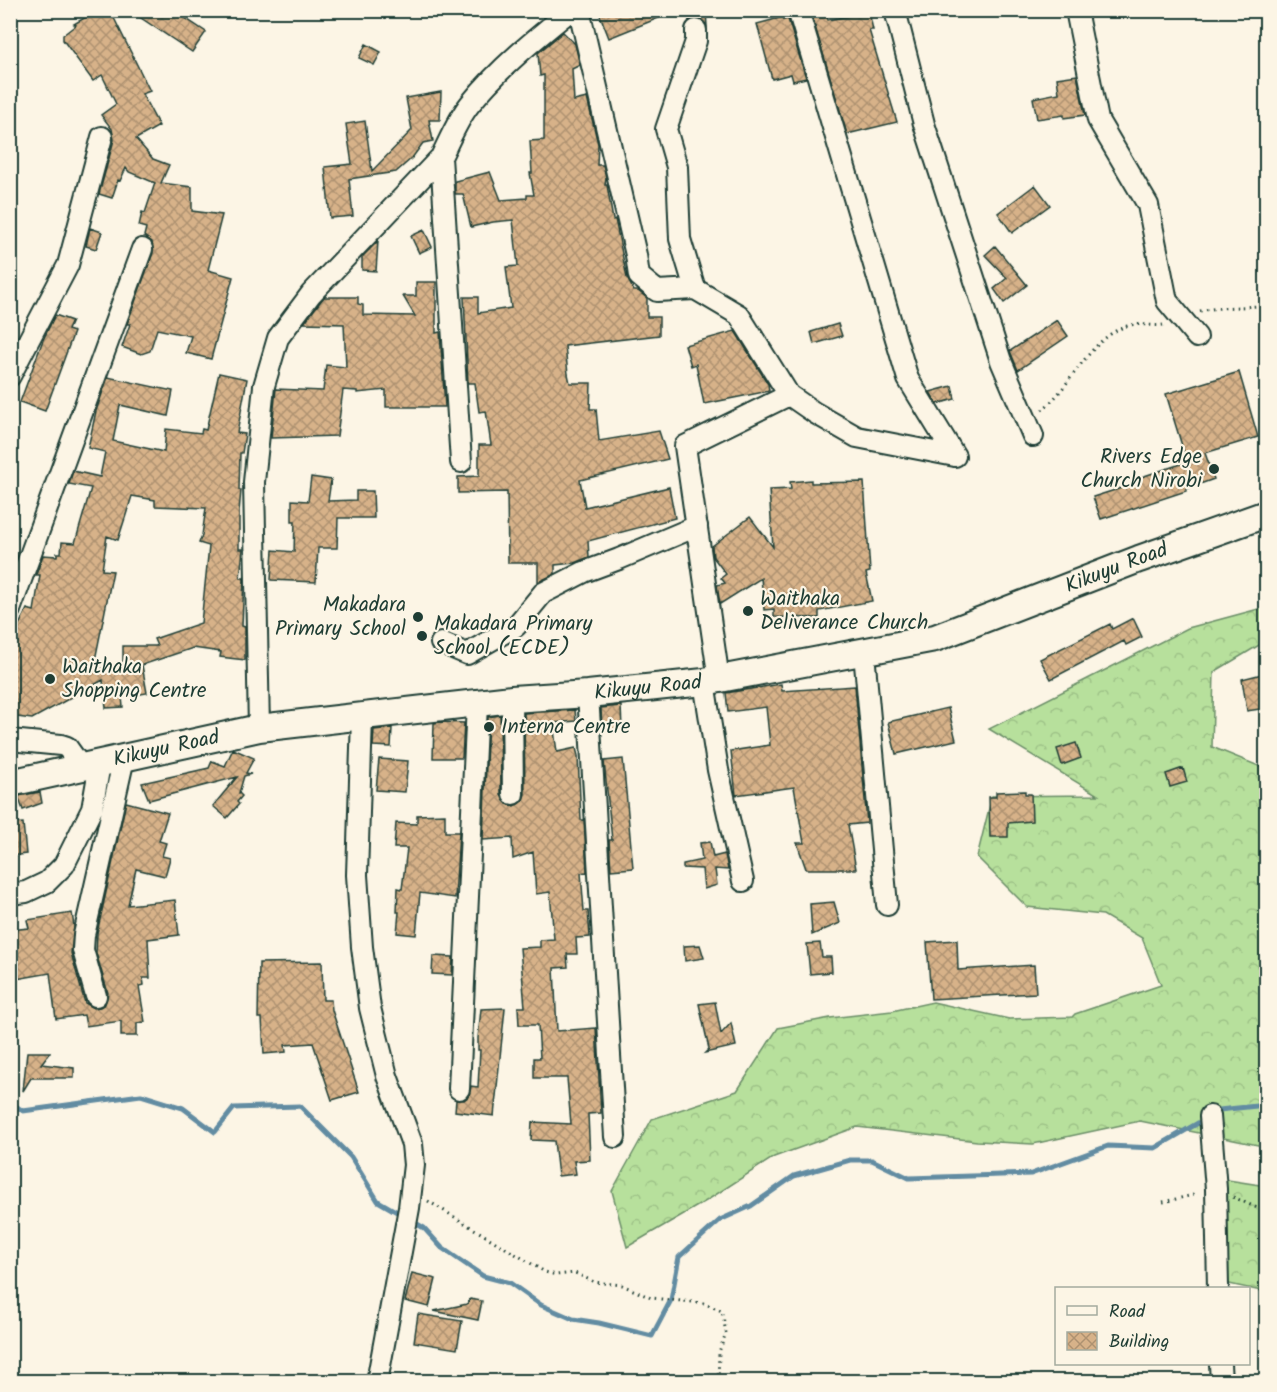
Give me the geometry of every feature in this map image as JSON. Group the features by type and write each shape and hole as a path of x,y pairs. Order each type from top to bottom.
{"main road":[{"name":"Kikuyu Road","path":"10,783 259,728 512,699 588,694 712,681 935,638 1139,559 1266,514"}],"street":[{"path":"259,728 254,482 264,386 278,338 311,294 441,157 469,105 525,46 571,10"},
{"path":"579,10 639,276 657,291 695,289 739,315 789,395 857,437 955,456 908,379 798,10"},
{"path":"895,10 924,124 1001,361 1030,428"},
{"path":"1076,10 1098,120 1148,205 1167,301 1197,337"},
{"path":"695,289 680,238 677,167 666,129 696,41 696,30"},
{"path":"10,376 69,265 102,137"},
{"path":"441,157 461,462"},
{"path":"10,610 142,249"},
{"path":"743,881 718,770 697,526 685,446 789,395"},
{"path":"441,643 467,654 516,626 543,593 584,572 697,526"},
{"path":"864,653 887,905"},
{"path":"588,694 615,1137"},
{"path":"512,699 513,794"},
{"path":"459,1089 477,704"},
{"path":"362,717 357,875 362,947 370,1008 387,1076 412,1144 414,1165 377,1382"},
{"path":"10,740 62,745 102,763"},
{"path":"10,894 26,892 47,882 64,865 92,809 102,763"},
{"path":"96,996 83,950 102,763"},
{"path":"1209,1116 1216,1189 1218,1287"},
{"path":"1220,1365 1221,1382"}],"path":[{"path":"1194,313 1231,306 1266,305"},
{"path":"1030,428 1040,411 1054,399 1091,351 1117,331 1127,326 1144,324 1151,327 1166,324"},
{"path":"411,1191 545,1272 556,1275 575,1273 594,1282 622,1286 651,1298 703,1303 722,1311 726,1333 719,1352 718,1382"}],"green space":[{"path":"1266,607 1266,641 1214,672 1212,747 1266,769 1266,1144 1258,1145 1140,1121 1033,1144 977,1141 857,1127 774,1157 706,1201 627,1247 612,1191 652,1119 737,1091 778,1028 830,1018 892,1011 933,1002 1009,1019 1072,1017 1075,1014 1161,985 1142,938 1103,915 1027,907 977,857 992,796 1098,795 989,729 1188,628"},
{"path":"1215,1178 1266,1186 1266,1292 1211,1280"}],"building":[{"path":"98,10 110,10 150,91 142,94 159,126 136,139 153,159 169,165 161,183 192,187 192,211 222,215 208,270 233,277 211,359 186,353 191,336 157,329 150,351 141,354 122,347 130,324 127,324 153,253 152,242 144,236 146,228 139,226 142,212 145,213 155,183 129,172 126,168 120,181 118,180 112,198 99,194 114,140 112,129 101,115 116,104 102,75 93,81 63,40 63,35 76,25 74,24"},
{"path":"129,10 173,10 206,32 192,52"},
{"path":"598,10 676,10 676,11 609,38"},
{"path":"825,10 828,20 869,12 873,30 869,30 897,122 847,134 811,13"},
{"path":"706,11 707,26 701,19 695,18 689,21 688,12"},
{"path":"783,17 783,20 788,19 806,78 793,81 791,74 772,79 757,24"},
{"path":"563,32 575,44 580,65 572,69 574,101 587,98 598,144 597,165 603,165 605,185 607,185 627,278 634,291 638,291 647,298 647,317 659,317 659,335 565,346 570,383 591,383 590,409 596,409 599,441 659,431 668,459 580,480 585,507 669,487 675,518 588,541 589,557 574,563 555,565 555,574 538,582 538,563 508,563 507,492 458,493 458,477 479,476 479,445 491,445 486,411 479,412 475,383 468,383 464,297 478,297 478,313 511,308 506,267 518,266 513,220 471,227 463,194 455,194 455,181 490,172 501,200 527,198 527,195 534,195 530,173 532,173 530,141 544,140 544,75 540,76 538,53"},
{"path":"366,44 381,52 374,65 359,58"},
{"path":"1077,75 1085,115 1037,119 1033,98 1059,93 1057,78"},
{"path":"441,92 440,120 429,120 433,141 423,143 412,158 396,172 349,179 353,216 330,218 325,167 352,164 346,124 365,121 372,171 412,130 406,98"},
{"path":"1035,185 1050,205 1012,233 998,213"},
{"path":"90,228 102,232 96,249 86,246"},
{"path":"424,230 432,247 419,253 411,236"},
{"path":"378,241 376,271 362,270 362,257"},
{"path":"995,246 1027,285 1004,303 994,289 1007,278 985,255"},
{"path":"416,282 436,282 436,333 440,332 445,407 386,407 386,390 357,393 357,391 343,390 337,436 271,438 276,389 323,391 326,365 346,367 344,324 304,323 324,297 358,297 358,304 363,305 363,315 415,316 403,296 416,296"},
{"path":"55,315 72,321 68,330 74,332 45,411 20,402 43,340"},
{"path":"1057,320 1068,336 1018,370 1010,351"},
{"path":"838,324 842,336 814,344 811,332"},
{"path":"735,331 768,384 769,391 704,404 696,364 691,366 685,345"},
{"path":"1239,372 1258,437 1205,453 1214,479 1186,489 1186,491 1101,519 1093,497 1134,484 1132,480 1187,462 1166,394"},
{"path":"219,373 247,379 237,433 245,434 242,453 240,453 239,549 243,549 240,578 244,578 242,626 245,627 245,660 220,657 221,652 193,648 142,665 147,693 122,697 123,707 106,708 103,680 32,719 10,716 10,643 27,609 34,611 40,575 36,575 43,555 57,556 57,553 61,553 62,542 75,543 91,488 69,484 73,471 100,477 105,452 88,448 96,411 108,377 173,391 168,416 120,405 113,441 164,452 166,429 201,433 202,429 206,430","holes":["132,496 155,500 155,506 206,508 199,543 209,546 201,623 154,639 157,646 123,646 123,665 93,670 113,571 102,570 107,536 118,540"]},
{"path":"952,386 955,399 937,404 930,392"},
{"path":"311,477 331,480 328,501 356,500 356,491 373,491 374,518 338,518 337,548 318,548 316,582 271,580 273,550 294,552 295,521 292,521 292,500 308,501"},
{"path":"811,480 811,483 864,482 870,572 866,573 872,601 819,611 819,618 774,617 774,609 764,610 761,578 720,604 717,585 725,583 721,578 726,574 713,557 712,546 750,517 773,547 769,490 791,489 790,482"},
{"path":"1133,618 1142,637 1126,645 1124,641 1051,679 1040,659 1110,624 1112,629"},
{"path":"1266,673 1266,708 1247,711 1242,679"},
{"path":"781,684 782,691 855,686 867,823 848,825 856,869 806,869 797,843 804,843 794,787 736,795 731,751 770,745 766,707 728,712 726,693"},
{"path":"621,706 622,729 602,730 601,708"},
{"path":"948,708 956,740 896,754 888,722"},
{"path":"575,710 576,721 553,723 557,752 576,748 578,756 581,820 584,820 587,872 581,873 584,911 588,911 590,937 576,938 577,954 567,954 568,967 554,968 557,1031 596,1028 601,1113 588,1114 590,1160 574,1161 576,1174 558,1176 554,1141 531,1140 532,1122 571,1124 567,1078 534,1078 534,1058 540,1058 538,1025 519,1025 518,1007 525,1007 520,948 540,947 540,940 554,939 550,892 536,894 533,852 513,859 512,838 483,840 488,717 500,715 501,794 507,804 514,806 523,800 525,794 524,713"},
{"path":"434,723 464,723 462,758 433,758"},
{"path":"392,728 391,747 373,746 374,730"},
{"path":"1076,743 1081,758 1062,765 1057,749"},
{"path":"233,749 254,758 246,773 251,774 244,776 239,793 242,796 237,802 239,804 227,818 213,806 237,777 149,800 142,783 209,768 212,761 225,766"},
{"path":"379,759 408,761 405,792 376,790"},
{"path":"623,759 633,868 611,870 609,840 612,840 604,761"},
{"path":"1183,768 1187,782 1170,787 1166,774"},
{"path":"1025,791 1025,794 1031,794 1032,821 1008,823 1008,837 990,837 989,797 996,797 996,792"},
{"path":"40,792 42,803 23,810 18,796"},
{"path":"126,802 168,813 159,841 166,843 162,856 170,858 165,876 136,869 128,905 175,900 179,935 148,939 150,978 143,978 144,985 139,986 145,1022 137,1023 137,1036 121,1036 121,1021 86,1026 84,1015 56,1019 50,973 10,980 10,930 29,928 27,920 72,913 74,926 71,953 85,1003 94,1008 105,1004 108,993 96,953 97,933"},
{"path":"445,814 445,832 459,832 455,898 420,893 416,935 397,933 398,888 402,889 407,848 394,848 396,823 417,824 417,815"},
{"path":"23,823 26,854 10,856 10,824"},
{"path":"710,842 713,857 725,854 728,870 715,869 717,885 704,889 702,869 683,868 683,864 702,860 700,843"},
{"path":"834,902 840,923 812,935 810,904"},
{"path":"957,940 958,970 1034,965 1036,993 931,999 927,942"},
{"path":"820,943 822,957 831,957 832,972 810,974 807,944"},
{"path":"700,945 704,958 685,961 684,946"},
{"path":"433,956 453,957 452,975 432,974"},
{"path":"322,962 323,1000 331,1000 332,1010 359,1092 332,1100 313,1043 285,1045 286,1052 264,1054 262,1018 258,1018 259,963"},
{"path":"715,1002 721,1034 731,1023 736,1046 705,1053 709,1049 699,1004"},
{"path":"505,1008 494,1116 455,1111 456,1100 464,1100 469,1096 471,1086 478,1087 480,1050 478,1050 478,1038 481,1009"},
{"path":"27,1052 50,1052 41,1064 74,1068 74,1078 31,1078 23,1091"},
{"path":"412,1273 436,1279 429,1307 405,1301"},
{"path":"470,1299 482,1301 478,1320 434,1311 467,1304"},
{"path":"418,1314 462,1321 457,1349 414,1342"}],"waterway":[{"path":"10,1102 23,1111 141,1095 183,1108 215,1132 234,1108 300,1106 351,1157 378,1201 404,1216"},
{"path":"1212,1114 1219,1110 1266,1105"},
{"path":"412,1221 424,1228 442,1248 483,1276 510,1283 541,1305 573,1319 652,1336 671,1300 679,1257 720,1220 751,1206 794,1176 850,1160 872,1160 909,1178 1031,1174 1108,1146 1155,1148 1205,1119"}],"place":[{"name":"Rivers Edge Church Nirobi","path":"1214,469"},
{"name":"Waithaka Deliverance Church","path":"748,611"},
{"name":"Makadara Primary School","path":"418,617"},
{"name":"Makadara Primary School (ECDE)","path":"422,636"},
{"name":"Waithaka Shopping Centre","path":"50,679"},
{"name":"Interna Centre","path":"489,727"}]}
